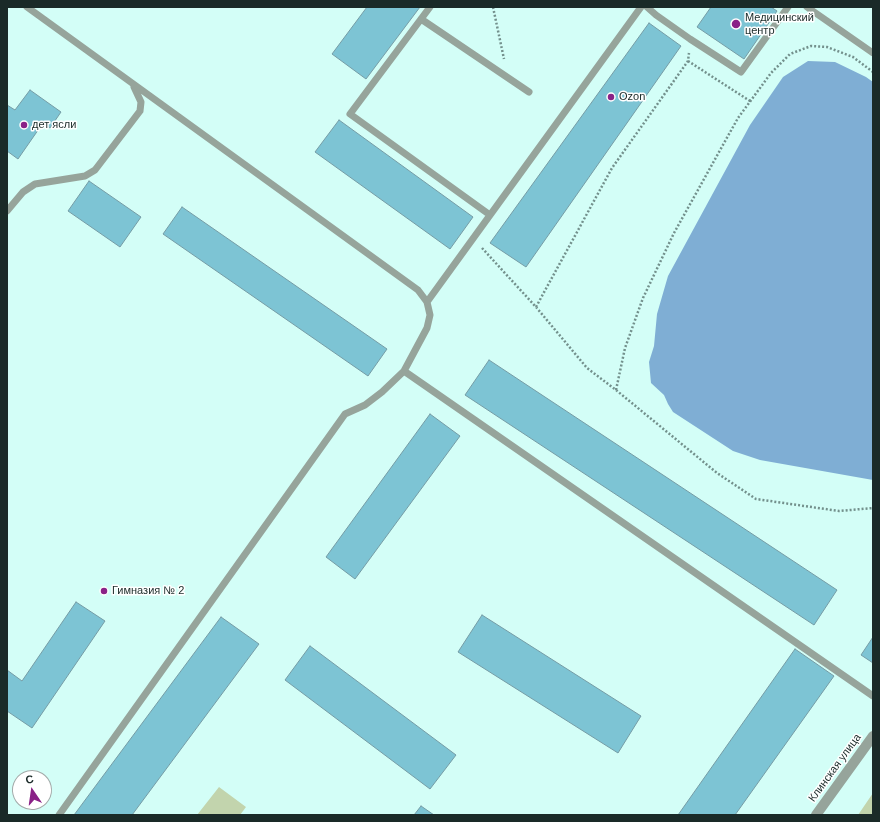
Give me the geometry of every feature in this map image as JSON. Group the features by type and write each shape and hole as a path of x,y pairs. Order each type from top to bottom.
{"street":[{"name":"Клинская улица","path":"816,815 873,736"}],"lane":[{"path":"27,7 418,290 427,302 430,315 426,328 404,371 382,392 365,405 345,414 59,815"},
{"path":"430,7 350,114 490,215"},
{"path":"427,302 641,7"},
{"path":"647,7 690,39 741,72 788,7"},
{"path":"807,7 873,53"},
{"path":"421,19 529,92"},
{"path":"7,211 23,192 35,184 85,176 95,170 140,111 141,102 139,94 133,85"},
{"path":"404,371 873,696"}],"path":[{"path":"493,7 508,78"},
{"path":"536,308 612,168 688,60 690,39"},
{"path":"616,390 625,348 643,298 674,232 731,130 750,100 771,73 790,54 811,46 827,47 853,57 873,72"},
{"path":"688,60 750,100"},
{"path":"475,236 477,243 536,308 587,368 717,473 756,499 839,511 873,508"}],"green space":[{"path":"219,787 246,807 240,815 197,815"},
{"path":"873,793 873,815 858,815"}],"water":[{"path":"808,61 835,62 873,82 873,480 760,460 733,451 673,412 664,395 651,383 649,362 654,346 657,314 668,276 750,125 783,77"}],"building":[{"path":"367,7 420,7 366,79 332,54"},
{"path":"711,7 771,7 777,11 744,59 697,27"},
{"path":"649,23 681,46 526,267 490,243"},
{"name":"дет ясли","path":"30,90 61,112 50,128 43,123 18,159 7,151 7,105 15,110"},
{"path":"339,120 473,217 450,249 315,152"},
{"path":"89,181 141,217 120,247 68,211"},
{"path":"182,207 387,349 368,376 163,234"},
{"path":"489,360 837,590 814,625 465,395"},
{"path":"430,414 460,436 355,579 326,557"},
{"path":"76,602 105,621 32,728 7,711 7,670 22,681"},
{"path":"482,615 641,716 618,753 458,652"},
{"path":"221,617 259,644 132,815 74,815"},
{"path":"873,637 873,663 861,655"},
{"path":"310,646 456,755 430,789 285,680"},
{"path":"795,649 834,676 735,815 678,815"},
{"path":"421,806 434,815 414,815"}],"place":[{"name":"Медицинский центр","path":"736,24"},
{"name":"Ozon","path":"611,97"},
{"name":"дет ясли","path":"24,125"},
{"name":"Гимназия № 2","path":"104,591"}]}
